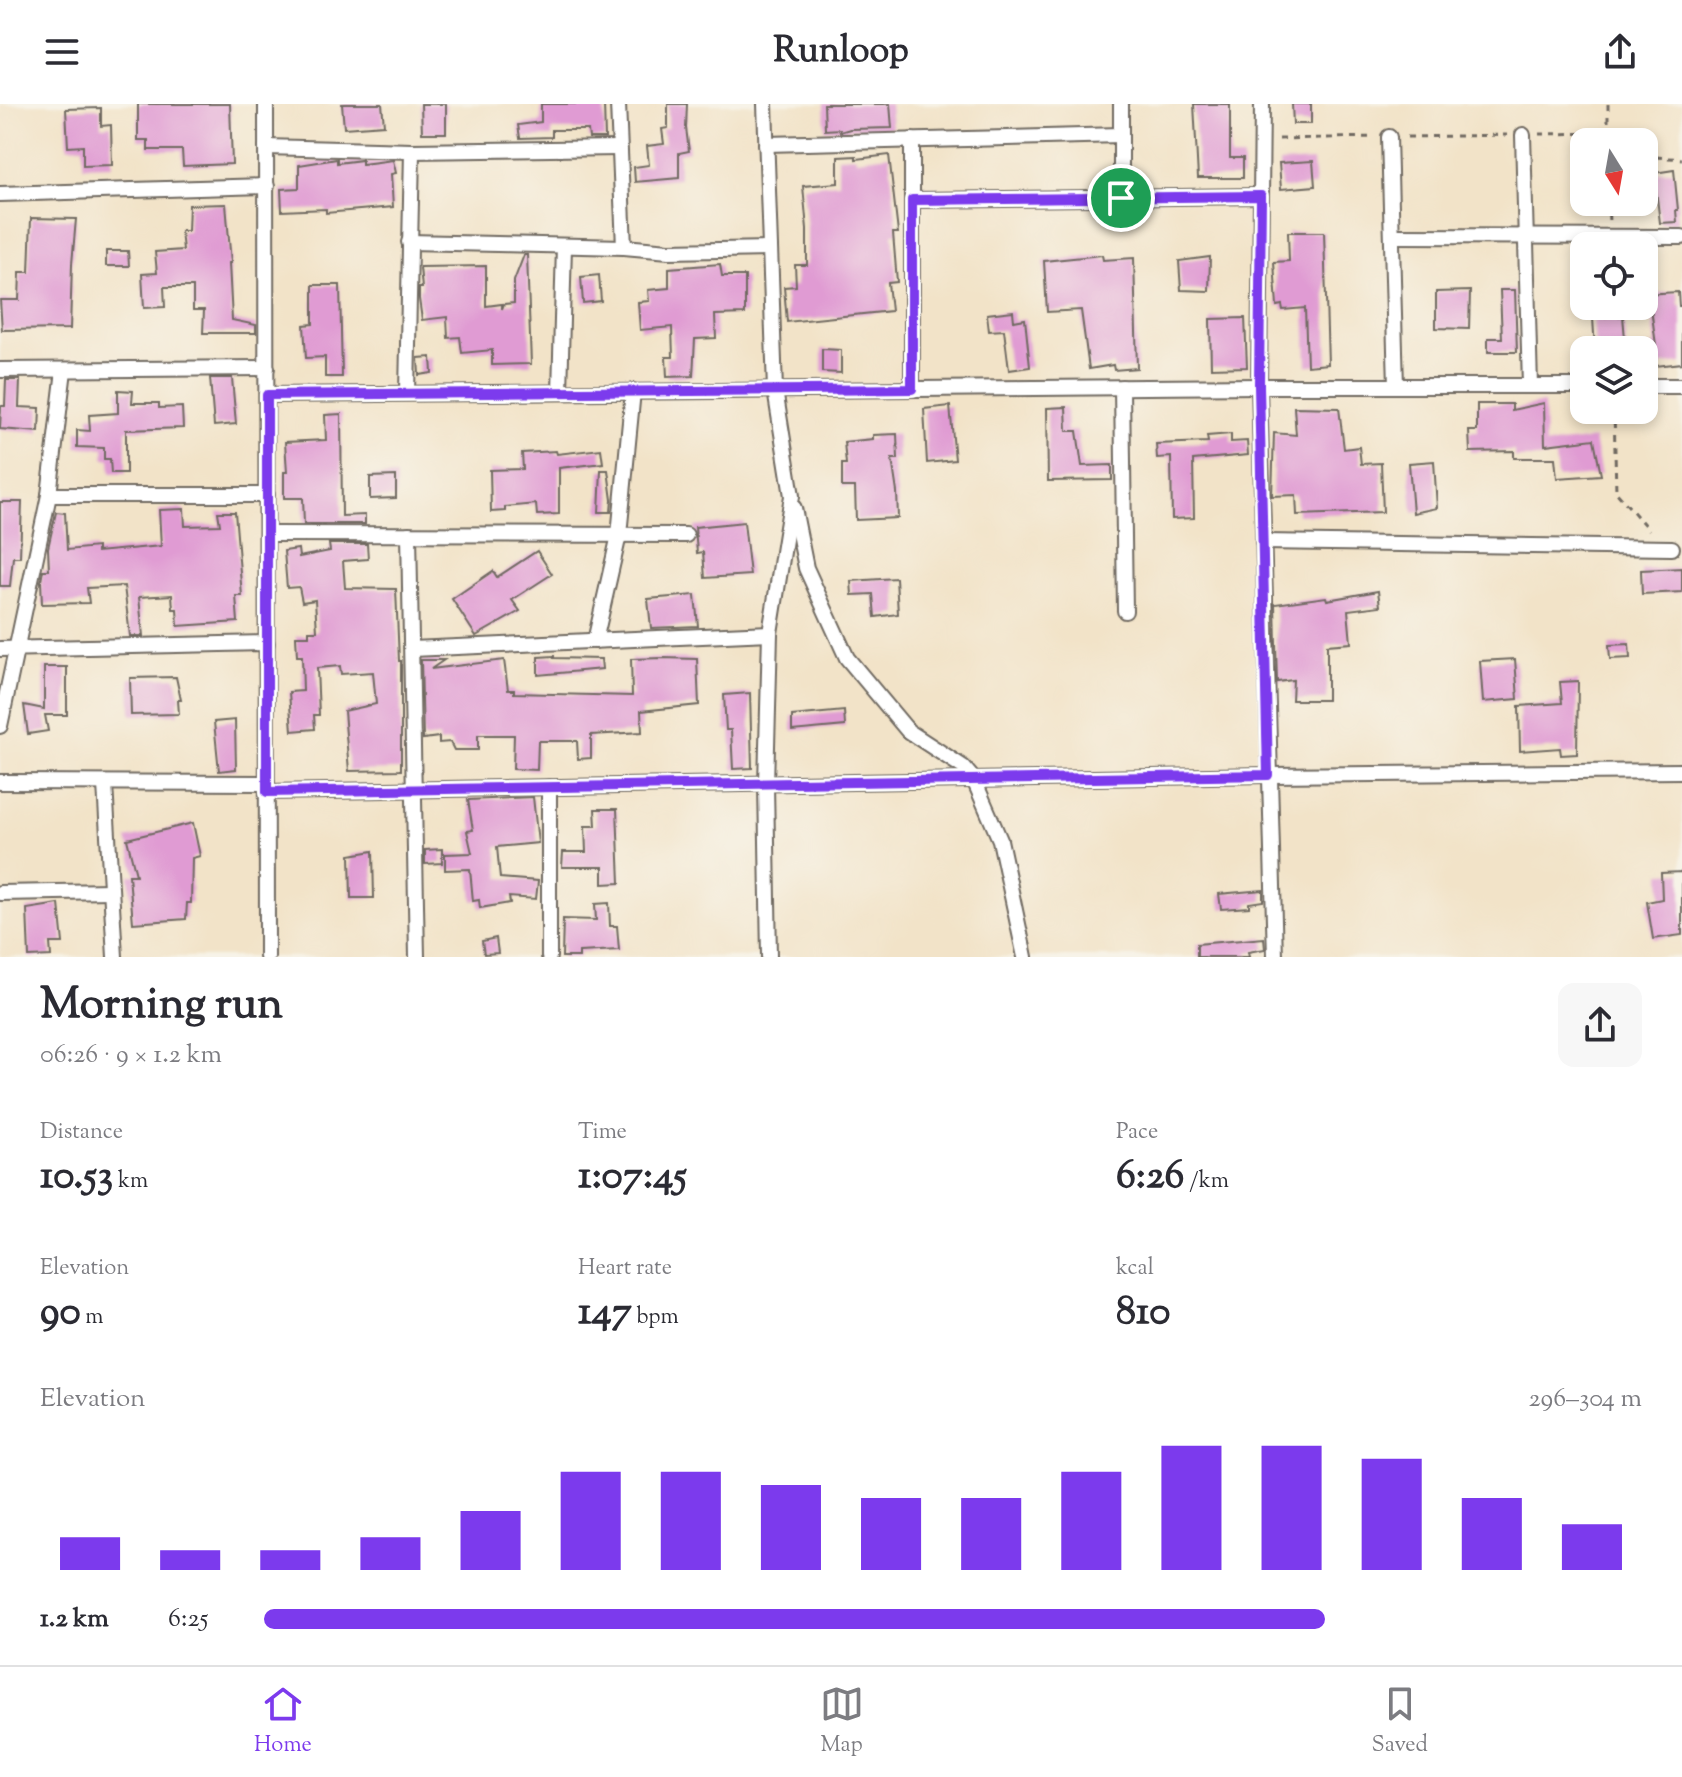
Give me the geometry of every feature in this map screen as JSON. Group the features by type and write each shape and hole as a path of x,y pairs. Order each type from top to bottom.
{"street":[{"path":"266,104 267,957"},
{"path":"618,104 624,247"},
{"path":"765,104 775,390 806,568 847,658 908,731 963,767 974,780 1000,840 1025,957"},
{"path":"1121,104 1121,198"},
{"path":"1262,104 1259,386 1275,957"},
{"path":"766,144 1121,135"},
{"path":"1523,135 1530,386"},
{"path":"1389,137 1396,386"},
{"path":"912,140 912,389"},
{"path":"266,147 412,151 619,148"},
{"path":"407,393 412,151"},
{"path":"0,194 267,186"},
{"path":"912,200 1261,196"},
{"path":"1392,236 1682,237"},
{"path":"409,242 624,247 669,251 770,249"},
{"path":"560,392 564,246"},
{"path":"0,370 267,368"},
{"path":"0,726 49,495 64,370"},
{"path":"267,395 1570,386"},
{"path":"1658,386 1682,386"},
{"path":"1122,387 1125,611"},
{"path":"595,641 619,535 633,391"},
{"path":"49,495 267,495"},
{"path":"769,957 766,784 770,633 792,496"},
{"path":"267,534 686,535"},
{"path":"409,534 417,957"},
{"path":"1263,542 1672,548"},
{"path":"412,649 770,633"},
{"path":"0,649 267,643"},
{"path":"0,782 416,789 1682,771"},
{"path":"105,784 115,957"},
{"path":"549,787 549,957"},
{"path":"0,893 111,891"}],"path":[{"path":"1608,104 1608,128"},
{"path":"1262,139 1570,134"},
{"path":"1658,157 1682,159"},
{"path":"1614,424 1616,492 1650,532"}],"building":[{"path":"138,104 230,104 232,164 183,166 182,150 148,150 148,140 138,140"},
{"path":"342,104 382,104 384,125 344,128"},
{"path":"421,104 446,104 446,133 422,133"},
{"path":"541,104 604,104 605,138 589,138 588,130 552,130 552,137 520,138 518,125 541,122"},
{"path":"668,104 687,104 689,151 679,153 679,178 635,182 634,167 649,165 647,146 664,144 662,129 668,128"},
{"path":"824,104 890,104 892,128 840,132 840,129 825,130"},
{"path":"1194,104 1230,104 1230,158 1243,158 1243,178 1198,178"},
{"path":"1292,104 1311,104 1311,124 1293,124"},
{"path":"101,108 101,126 111,125 112,165 83,166 83,146 68,147 66,109"},
{"path":"889,155 898,233 893,233 897,282 888,283 891,311 787,322 784,287 796,286 795,265 807,265 803,186 838,183 838,157 856,156 856,159"},
{"path":"337,159 337,163 362,160 362,164 393,160 396,173 391,174 393,207 326,213 326,209 282,211 281,189 299,188 299,165"},
{"path":"1313,161 1315,186 1281,189 1279,163"},
{"path":"1674,170 1677,222 1660,223 1658,172"},
{"path":"226,204 232,320 256,325 256,333 203,333 204,310 193,310 193,287 164,287 165,307 144,308 142,274 157,273 155,252 183,250 181,231 188,231 189,205"},
{"path":"31,218 76,219 70,329 2,330 0,300 19,300 20,272 29,272"},
{"path":"1288,232 1324,232 1328,364 1307,366 1305,308 1283,310 1282,305 1277,306 1274,262 1289,261"},
{"path":"106,251 128,251 129,266 106,266"},
{"path":"524,255 527,255 531,364 492,365 492,350 462,353 460,337 448,338 447,317 422,320 420,267 486,266 486,306 502,304 502,309 504,304 514,303 514,281"},
{"path":"1102,255 1103,260 1134,258 1137,368 1114,370 1113,365 1089,369 1081,310 1047,312 1044,261"},
{"path":"1210,257 1209,291 1181,290 1179,261"},
{"path":"720,264 722,276 745,276 745,314 715,315 716,338 695,339 693,376 667,377 666,357 673,357 672,327 640,330 638,302 649,301 648,290 669,288 669,268"},
{"path":"599,275 601,301 583,303 581,277"},
{"path":"313,285 340,285 342,377 325,377 325,357 306,358 304,325 313,324"},
{"path":"1500,290 1515,290 1517,352 1488,352 1488,338 1502,338"},
{"path":"1470,291 1469,329 1436,328 1436,292"},
{"path":"1678,292 1679,306 1682,306 1682,363 1658,366 1658,336 1655,336 1653,320 1658,320 1658,293"},
{"path":"1013,311 1014,321 1025,319 1030,367 1009,370 1004,330 989,331 987,314"},
{"path":"1245,318 1247,367 1211,368 1210,319"},
{"path":"1593,320 1623,320 1625,336 1594,336"},
{"path":"822,349 841,350 841,373 822,372"},
{"path":"431,357 432,373 419,375 418,358"},
{"path":"210,378 232,378 236,424 214,426"},
{"path":"6,380 20,380 19,407 40,408 39,432 0,429"},
{"path":"118,390 133,391 132,403 159,403 159,408 182,407 183,428 126,430 126,473 111,473 110,459 104,459 104,448 77,447 77,430 90,431 89,415 118,413"},
{"path":"1544,403 1545,445 1594,439 1601,475 1557,478 1555,458 1514,458 1514,451 1470,452 1469,431 1477,431 1477,404 1512,404 1512,410"},
{"path":"950,406 955,460 927,463 924,409"},
{"path":"1066,407 1067,431 1077,431 1082,466 1112,465 1112,480 1048,481 1047,408"},
{"path":"1294,407 1339,408 1344,449 1359,447 1361,464 1381,463 1383,512 1297,515 1296,495 1272,496 1274,433 1296,435"},
{"path":"341,414 342,516 365,515 365,524 304,524 303,498 284,498 284,472 287,472 285,442 326,440 325,415"},
{"path":"897,434 898,459 892,459 898,518 856,520 855,487 842,487 842,464 846,464 844,442 873,439 873,435"},
{"path":"1231,434 1231,442 1247,441 1248,455 1193,460 1194,518 1172,519 1171,457 1157,458 1156,444 1208,442 1207,436"},
{"path":"601,449 603,463 559,468 559,514 537,515 536,504 505,507 505,511 491,512 490,470 523,469 522,453 556,451 557,454"},
{"path":"1434,461 1437,508 1413,513 1409,463"},
{"path":"601,470 608,470 611,512 599,512"},
{"path":"396,476 396,498 370,499 370,477"},
{"path":"0,502 22,502 20,557 13,557 10,586 0,586"},
{"path":"184,509 185,526 220,525 218,512 235,512 242,596 236,596 238,622 178,626 172,595 139,597 143,636 130,636 124,586 87,588 89,603 42,604 41,581 43,570 49,570 48,548 56,512 65,513 67,550 97,547 97,552 161,546 159,510"},
{"path":"744,522 750,575 705,578 703,552 697,553 695,527"},
{"path":"329,544 367,544 368,559 343,561 345,588 396,589 401,661 401,770 349,771 344,711 376,704 373,672 341,674 340,666 317,668 319,715 314,715 315,729 292,731 289,692 303,691 302,656 297,656 296,636 309,636 309,631 317,631 315,600 302,602 299,587 287,588 284,551 298,549 299,557 330,551"},
{"path":"537,551 552,574 512,600 520,611 476,636 452,599 493,571 497,577"},
{"path":"1682,568 1682,592 1642,594 1641,570"},
{"path":"896,578 898,614 875,617 873,594 852,595 851,581"},
{"path":"1378,591 1380,606 1348,610 1351,643 1327,645 1327,700 1292,700 1293,680 1277,682 1275,604 1326,597 1327,600"},
{"path":"695,595 698,626 651,628 648,599"},
{"path":"1629,644 1630,658 1610,659 1609,645"},
{"path":"538,657 601,659 602,669 538,675"},
{"path":"631,659 697,659 699,705 641,711 642,732 591,735 591,758 578,759 577,741 538,741 537,770 513,769 514,735 478,735 478,750 454,750 450,742 439,743 439,737 423,739 421,660 444,660 431,669 504,660 508,690 514,690 514,693 632,696"},
{"path":"1515,659 1518,699 1483,702 1480,661"},
{"path":"44,667 67,667 67,715 45,715 48,731 28,734 24,705 44,709"},
{"path":"176,677 181,700 178,700 179,714 131,715 130,678"},
{"path":"1578,681 1577,754 1561,755 1560,748 1520,751 1519,706 1562,703 1560,682"},
{"path":"750,693 752,768 733,769 731,730 726,730 724,695"},
{"path":"844,711 845,726 792,731 792,716"},
{"path":"235,720 236,769 219,771 214,722"},
{"path":"533,797 538,843 497,847 500,878 538,881 536,899 509,897 510,903 480,908 479,900 473,901 470,869 445,870 445,854 472,853 467,831 473,830 468,800"},
{"path":"595,809 617,809 620,883 603,884 603,867 562,867 563,852 586,852 585,826 596,826"},
{"path":"193,823 200,856 192,858 191,903 187,903 186,919 133,923 129,875 136,875 127,839"},
{"path":"442,849 442,863 425,864 425,850"},
{"path":"373,851 374,898 351,898 350,855"},
{"path":"1682,872 1682,935 1653,939 1647,902 1662,899 1661,873"},
{"path":"1263,890 1263,901 1249,903 1249,907 1221,909 1219,894"},
{"path":"609,903 610,926 617,926 619,950 579,952 579,957 562,957 563,919 596,920 595,904"},
{"path":"59,904 63,943 50,943 51,956 29,957 27,909"},
{"path":"496,938 498,953 484,954 482,941"},
{"path":"1264,938 1265,949 1248,952 1249,957 1197,957 1197,944"}],"route":[{"path":"1261,196 1259,386 1268,775 267,792 267,395 912,389 912,200 1121,198 1261,196"}]}
